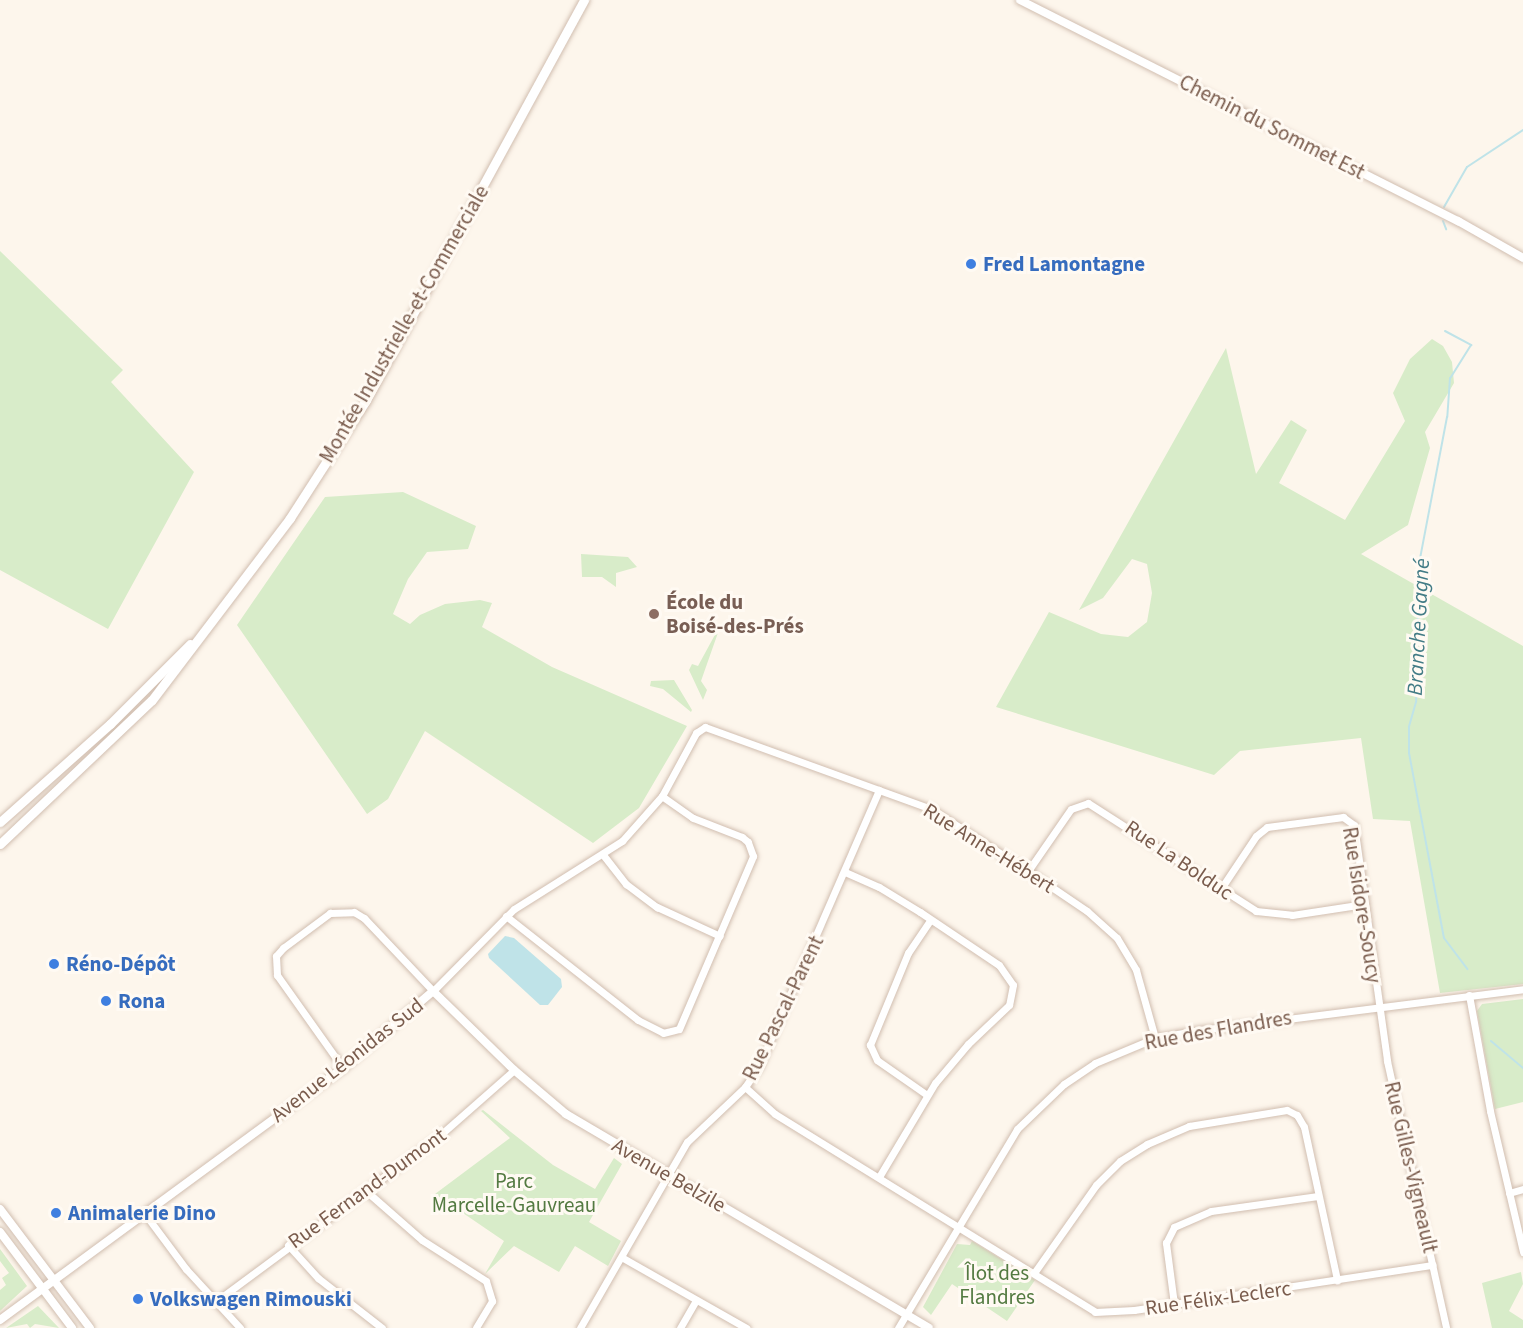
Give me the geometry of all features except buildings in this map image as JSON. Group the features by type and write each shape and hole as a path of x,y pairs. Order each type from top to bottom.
{"main road":[{"name":"Montée Industrielle-et-Commerciale","path":"0,844 152,700 290,518 366,400 584,0"},
{"name":"Montée Industrielle-et-Commerciale","path":"0,822 110,724 200,634"}],"street":[{"name":"Chemin du Sommet Est","path":"1020,0 1458,221 1523,258"},
{"name":"Avenue Léonidas Sud","path":"0,1320 343,1068 433,991 506,916 538,892 604,856 638,826 662,796 696,733 705,728 715,730"},
{"name":"Rue Anne-Hébert","path":"715,730 932,809 1097,919 1117,938 1136,970 1155,1038"},
{"name":"Rue Pascal-Parent","path":"580,1328 623,1258 667,1174 700,1126 745,1087 759,1066 791,999 879,790"},
{"path":"506,916 638,1020 663,1033 679,1029 684,1023 750,866 752,848 742,837 693,818 662,796"},
{"name":"Rue La Bolduc","path":"1028,871 1071,809 1084,802 1097,806 1246,905 1271,915 1364,904"},
{"name":"Rue Isidore-Soucy","path":"1222,887 1264,829 1347,816 1354,825 1378,1005"},
{"path":"604,856 626,884 657,908 720,936"},
{"path":"845,872 891,893 1004,969 1014,992 1005,1010 962,1050 927,1095 879,1177"},
{"path":"343,1068 276,975 276,956 283,948 330,913 354,912 364,918 433,991"},
{"path":"927,1095 877,1060 870,1045 908,953 930,920"},
{"name":"Rue des Flandres","path":"898,1328 997,1156 1035,1109 1095,1063 1155,1038 1378,1005 1523,989"},
{"name":"Avenue Belzile","path":"433,991 514,1070 566,1114 929,1328"},
{"path":"1469,995 1523,1252"},
{"name":"Rue Gilles-Vigneault","path":"1378,1005 1446,1328"},
{"name":"Rue Fernand-Dumont","path":"215,1302 288,1245 477,1106 514,1070"},
{"name":"Rue Félix-Leclerc","path":"745,1087 775,1114 958,1225 1095,1312 1174,1304 1432,1265"},
{"path":"1034,1273 1083,1201 1120,1161 1147,1144 1189,1126 1293,1111 1304,1127 1337,1280"},
{"path":"1509,1193 1523,1189"},
{"path":"365,1190 422,1240 486,1281 494,1295 476,1328"},
{"path":"1174,1304 1166,1243 1174,1227 1212,1211 1318,1196"},
{"path":"0,1209 90,1328"},
{"path":"145,1214 215,1302 240,1328"},
{"path":"0,1232 72,1328"},
{"path":"288,1245 318,1278 382,1328"},
{"path":"623,1258 746,1328"},
{"path":"680,1328 696,1300"}],"green space":[{"path":"0,251 123,370 111,382 194,472 108,629 0,570"},
{"path":"1432,339 1443,346 1452,362 1454,383 1425,432 1430,448 1408,525 1361,554 1523,646 1523,984 1440,993 1410,821 1373,819 1361,738 1240,751 1214,775 996,707 1049,612 1101,634 1128,637 1147,622 1152,593 1147,564 1132,559 1103,598 1079,610 1226,348 1256,474 1291,420 1307,430 1279,483 1345,520 1405,421 1393,393 1410,359"},
{"path":"403,492 476,526 468,549 427,552 408,579 393,614 410,624 420,615 445,604 480,600 492,603 482,627 552,667 687,726 639,808 593,843 425,731 388,799 367,814 237,625 325,497"},
{"path":"581,554 628,557 637,567 616,573 616,587 602,577 582,577"},
{"path":"714,625 720,627 701,681 707,690 703,700 689,670 692,664 698,666 717,631"},
{"path":"674,680 692,710 691,712 663,689 650,686 651,681"},
{"path":"1523,999 1523,1102 1495,1109 1477,1011 1482,1004"},
{"name":"Parc Marcelle-Gauvreau","path":"483,1110 553,1165 595,1189 614,1158 622,1164 589,1222 621,1241 608,1266 575,1246 559,1272 514,1246 485,1274 504,1241 435,1194 510,1138 481,1111"},
{"name":"Îlot des Flandres","path":"972,1241 1035,1280 1007,1321 952,1284 931,1315 923,1307 957,1244 970,1245"},
{"path":"0,1249 27,1286 0,1311 0,1290 6,1285 2,1278 9,1273 0,1261"},
{"path":"1521,1272 1523,1284 1509,1311 1523,1320 1523,1328 1492,1328 1482,1283"},
{"path":"38,1306 59,1328 35,1324 30,1328 27,1324 6,1328"}],"water":[{"path":"505,936 514,938 561,979 562,987 548,1005 540,1005 489,958 488,954"}],"waterway":[{"name":"Branche Gagné","path":"1444,207 1467,167 1523,130"},
{"name":"Branche Gagné","path":"1443,221 1446,229"},
{"name":"Branche Gagné","path":"1445,331 1471,345 1450,378 1447,417 1419,564 1416,702 1409,727 1409,753 1444,938 1467,969"},
{"name":"Branche Gagné","path":"1491,1041 1523,1068"}],"place":[{"name":"Fred Lamontagne","path":"971,264"},
{"name":"École du Boisé-des-Prés","path":"654,614"},
{"name":"Réno-Dépôt","path":"54,964"},
{"name":"Rona","path":"106,1001"},
{"name":"Animalerie Dino","path":"56,1213"},
{"name":"Volkswagen Rimouski","path":"138,1299"}]}
